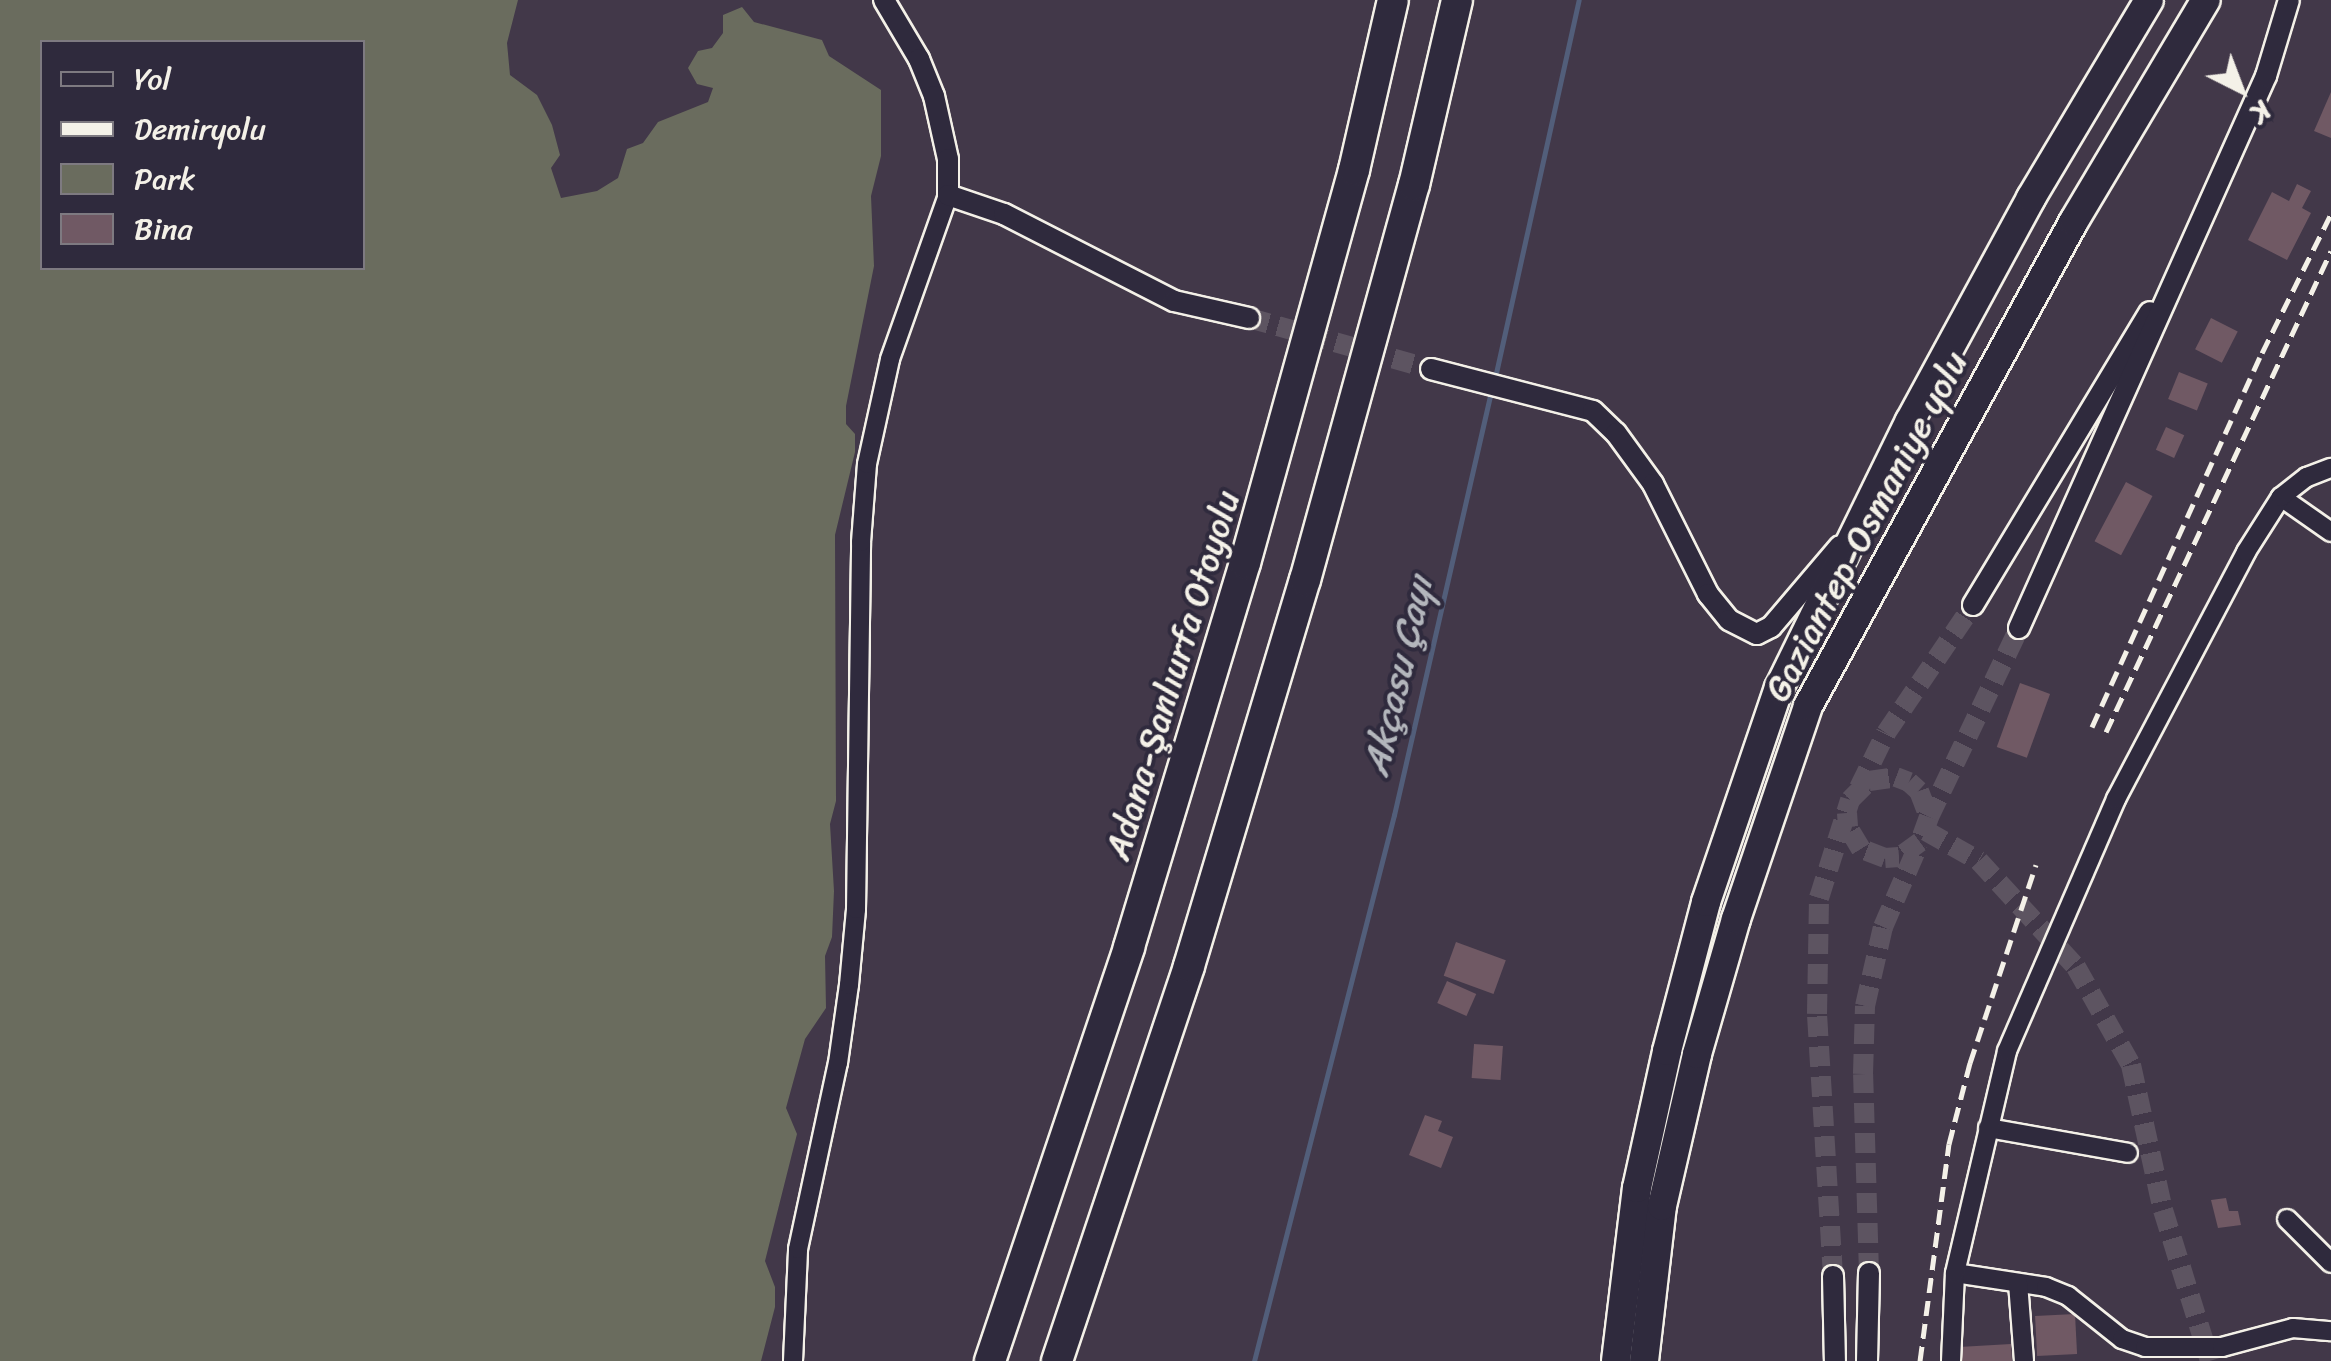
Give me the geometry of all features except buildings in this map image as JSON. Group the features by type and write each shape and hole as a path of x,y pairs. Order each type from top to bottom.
{"highway":[{"name":"Adana-Şanlıurfa Otoyolu","path":"990,1361 1129,947 1245,563 1354,170 1393,0"},
{"path":"1057,1361 1188,966 1305,580 1414,186 1456,0"},
{"name":"Gaziantep-Osmaniye yolu","path":"1616,1361 1636,1188 1706,902 1778,688 1856,527 2032,198 2149,0"},
{"name":"Gaziantep-Osmaniye yolu","path":"1644,1361 1662,1206 1697,1054 1736,919 1808,706 2056,254 2206,0"}],"street":[{"path":"793,1361 798,1249 838,1064 850,985 856,910 861,542 867,464 890,358 948,195 948,159 934,96 919,59 884,0"},
{"path":"2019,628 2266,76 2290,0"},
{"path":"948,195 1004,214 1174,301 1248,318"},
{"path":"1973,605 2187,250"},
{"path":"1430,369 1593,411 1616,433 1653,484 1708,594 1729,620 1757,634 1771,627 1856,527"},
{"path":"1950,1361 1956,1272 2007,1051 2116,799 2246,552 2280,497 2307,477 2331,468"},
{"path":"2280,497 2331,532"},
{"path":"1988,1128 2128,1153"},
{"path":"2287,1218 2331,1263"},
{"path":"1956,1272 2068,1296 2122,1339 2145,1347 2225,1354 2294,1328 2331,1331"},
{"path":"1867,1361 1869,1273"},
{"path":"1833,1276 1836,1361"},
{"path":"2018,1283 2024,1361"}],"green space":[{"path":"0,0 518,0 507,43 510,75 537,95 552,125 560,155 551,168 561,198 597,191 618,178 627,149 643,143 658,122 708,102 713,88 697,84 688,68 698,51 712,48 723,33 723,15 742,7 754,22 822,40 829,56 881,90 881,156 871,196 874,266 846,406 846,424 855,434 855,452 835,535 836,801 830,824 834,891 832,937 825,956 826,1008 805,1039 786,1108 797,1134 765,1261 775,1287 775,1307 761,1361 0,1361"}],"waterway":[{"name":"Akçasu Çayı","path":"1494,382 1579,0"},
{"name":"Akçasu Çayı","path":"1254,1361 1394,815 1491,393"}],"tunnel":[{"path":"1249,318 1431,369"},
{"path":"1859,788 1886,733 1973,605"},
{"path":"1929,817 2019,628"},
{"path":"1833,1276 1817,1014 1819,898 1850,800 1869,781 1896,777 1909,782 1919,791 1929,817 1920,842 1899,857 1885,858 1861,849 1848,827 1847,813"},
{"path":"1926,831 1979,861 2076,967 2131,1065 2163,1210 2210,1361"},
{"path":"1869,1273 1863,1074 1865,1006 1883,927 1919,844"}],"railway":[{"path":"2092,727 2262,353 2331,214"},
{"path":"2106,732 2331,251"},
{"path":"1920,1361 1949,1144 1970,1063 2036,865"}]}
